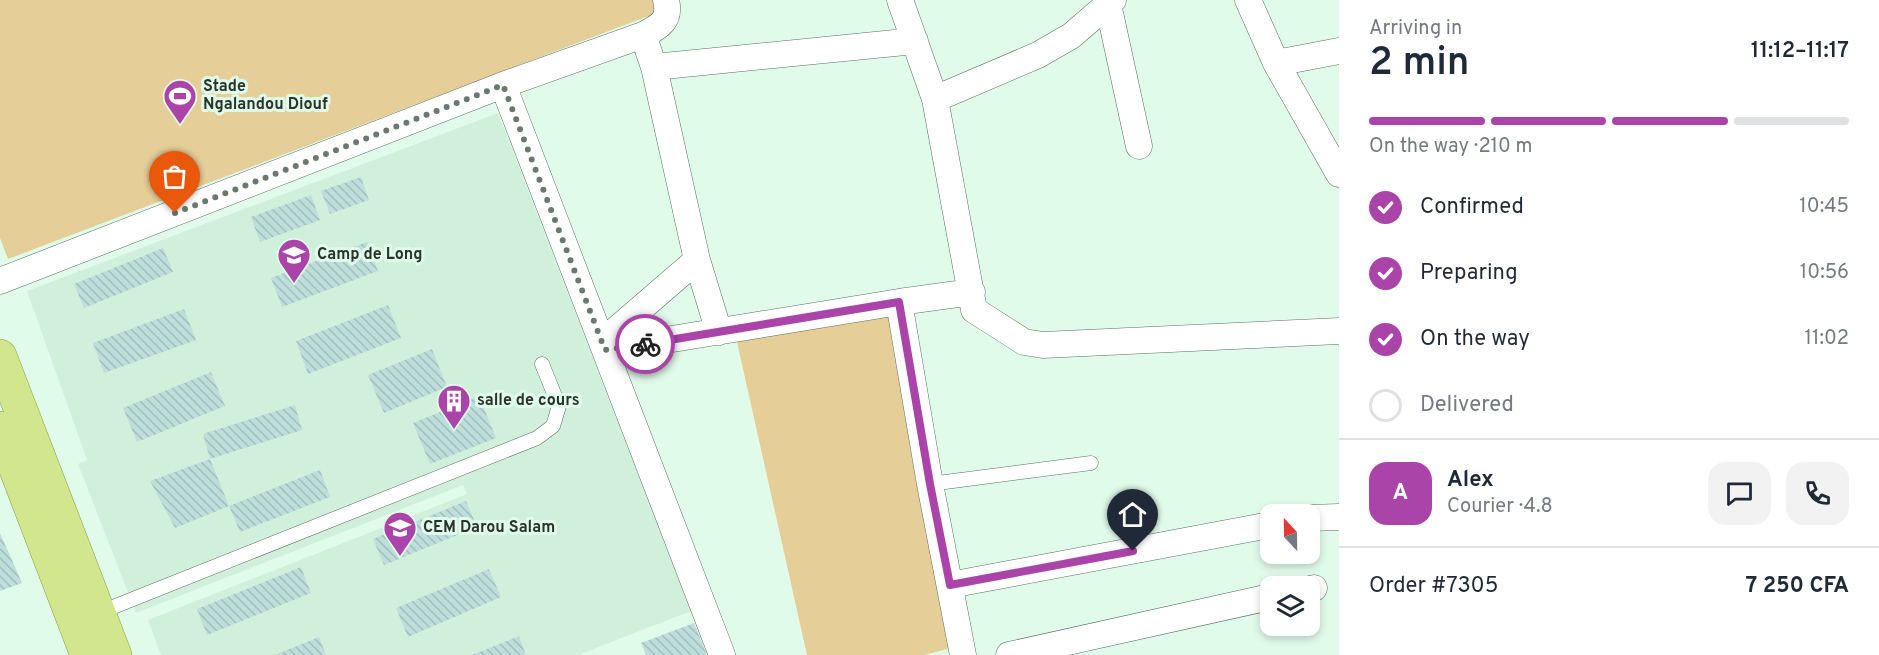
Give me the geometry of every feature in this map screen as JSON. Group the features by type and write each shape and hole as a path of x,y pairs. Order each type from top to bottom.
{"main road":[{"path":"0,356 115,655"},
{"path":"0,428 87,655"}],"street":[{"path":"0,281 503,85 643,35 664,22 668,10 666,0"},
{"path":"900,0 935,99 974,310 1024,342 1043,345 1339,331"},
{"path":"1248,0 1276,63 1339,174"},
{"path":"935,99 1038,55 1071,36 1110,2 1139,146"},
{"path":"643,35 654,68 697,260 719,332"},
{"path":"654,68 915,40"},
{"path":"1276,63 1339,51"},
{"path":"503,85 722,655"},
{"path":"604,346 697,260"},
{"path":"604,346 719,332 972,292"},
{"path":"899,302 930,484 963,655"},
{"path":"1320,518 1339,517"},
{"path":"950,585 1260,527"},
{"path":"1009,655 1260,599"}],"lane":[{"path":"99,613 537,438 553,426 558,406 542,364"},
{"path":"930,484 1091,463"}],"shaded area":[{"name":"Stade Ngalandou Diouf","path":"0,0 656,0 659,12 8,259 0,238"},
{"path":"498,113 691,611 578,655 161,655 148,620 467,494 463,485 136,613 78,464 87,460 27,291"},
{"path":"899,305 963,645 924,655 807,655 735,333"}],"building":[{"path":"361,177 369,200 330,214 321,191"},
{"path":"311,195 320,220 260,242 251,217"},
{"path":"367,242 378,271 282,307 271,278"},
{"path":"163,248 173,272 84,308 74,284"},
{"path":"388,305 401,338 308,374 296,341"},
{"path":"184,309 196,340 104,373 93,343"},
{"name":"salle de cours","path":"432,349 447,387 384,413 368,375"},
{"path":"211,372 225,406 137,442 123,408"},
{"name":"salle de cours","path":"479,396 496,438 430,464 413,423"},
{"path":"295,405 302,430 210,459 203,434"},
{"path":"210,459 229,506 175,528 150,481"},
{"path":"320,470 330,497 240,532 229,506"},
{"path":"466,501 477,527 384,565 373,539"},
{"path":"0,533 22,583 0,591"},
{"path":"301,567 311,593 207,635 197,609"},
{"path":"489,569 501,597 408,637 396,608"},
{"path":"694,623 707,655 646,655 641,643"},
{"path":"519,636 526,655 472,655"},
{"path":"319,637 326,655 275,655"}],"way so far":[{"path":"175,213 503,85 605,350 645,344"}],"place":[{"name":"Stade Ngalandou Diouf","path":"180,125"},
{"name":"Camp de Long","path":"294,284"},
{"name":"salle de cours","path":"454,430"},
{"name":"CEM Darou Salam","path":"400,557"}],"route":[{"path":"645,344 899,302 950,585 1133,551"}]}
